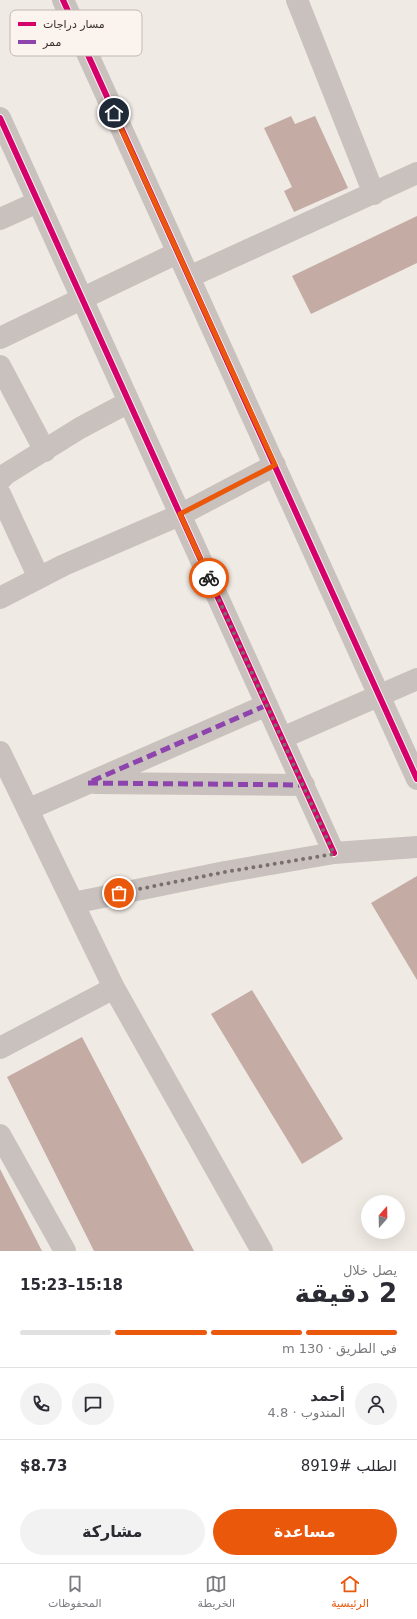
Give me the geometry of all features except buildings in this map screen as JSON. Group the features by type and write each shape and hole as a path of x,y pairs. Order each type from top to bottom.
{"street":[{"path":"63,0 68,10"},
{"path":"297,0 374,194"},
{"path":"88,56 177,253 380,694 417,779"},
{"path":"0,118 334,854"},
{"path":"189,277 374,194 417,173"},
{"path":"0,219 38,202"},
{"path":"0,338 82,297 177,253"},
{"path":"0,366 45,451"},
{"path":"0,480 6,474 80,428 129,402"},
{"path":"0,598 39,578 180,514 275,465"},
{"path":"0,494 39,578"},
{"path":"282,738 417,679"},
{"path":"29,809 267,705"},
{"path":"2,760 29,809 114,988 262,1251"},
{"path":"88,783 304,785"},
{"path":"73,903 225,872 334,854 417,847"},
{"path":"0,1048 114,988"},
{"path":"0,1136 65,1251"}],"marked path":[{"path":"92,781 267,705"},
{"path":"88,783 304,785"}],"cycle path":[{"path":"63,0 68,10"},
{"path":"88,56 417,779"},
{"path":"0,118 334,853"}],"way so far":[{"path":"119,893 225,872 334,854 209,578"}],"route":[{"path":"114,113 275,465 180,514 209,578"}]}
